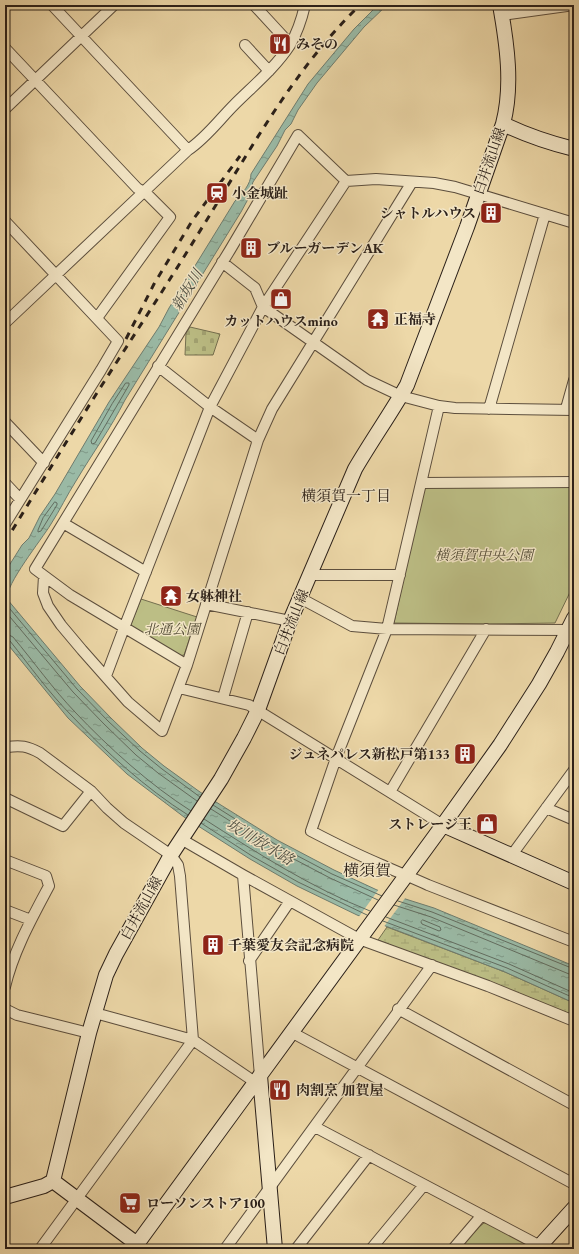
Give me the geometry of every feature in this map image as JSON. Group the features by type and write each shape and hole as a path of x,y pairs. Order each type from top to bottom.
{"main road":[{"name":"白井流山線","path":"53,1181 89,1033 106,975 116,954 171,855 221,779 244,738 258,710 290,620 355,469 407,385 424,341 478,194 507,109 508,88 506,38 501,10"},
{"path":"503,124 542,140 574,149"},
{"path":"5,1197 44,1186 53,1181 138,1247 291,1032 443,825 520,715 572,626"},
{"path":"443,825 574,883"},
{"path":"258,1079 275,1249"},
{"path":"541,1248 574,1208"}],"street":[{"path":"52,5 188,150"},
{"path":"5,109 114,5"},
{"path":"254,5 290,44"},
{"path":"5,323 55,274 188,150 210,132 234,105 269,71 290,44 302,18 305,5"},
{"path":"501,10 574,5"},
{"path":"245,45 269,71"},
{"path":"5,48 137,188 148,195 170,217 96,318"},
{"path":"187,665 70,595 35,569 298,135 346,180 376,179 455,186 574,223"},
{"path":"106,676 210,407 263,307 346,180"},
{"path":"44,576 43,593 48,606 82,650 128,702 162,731 187,665 258,440 272,409 412,182"},
{"path":"489,409 545,214"},
{"path":"5,221 118,341 102,370 5,524"},
{"path":"222,262 255,288 263,307 367,380 401,396 439,406 455,408 570,410"},
{"path":"158,366 210,407 258,440"},
{"path":"570,410 567,405 574,380"},
{"path":"439,406 387,629 336,758 311,831 404,877 574,942"},
{"path":"5,422 44,463"},
{"path":"421,483 574,482"},
{"path":"5,483 20,499"},
{"path":"63,523 146,572"},
{"path":"310,575 400,575"},
{"path":"300,598 352,626 387,629 572,626"},
{"path":"206,604 290,620"},
{"path":"223,698 248,612"},
{"path":"390,792 486,628"},
{"path":"178,688 245,704 258,710 443,825"},
{"path":"5,746 22,745 40,753 91,791 106,808 124,823 171,855 178,865 193,1040 40,1249"},
{"path":"511,856 574,770"},
{"path":"5,798 63,826 91,791"},
{"path":"546,808 574,820"},
{"path":"182,837 243,875 290,901 361,936 574,1021"},
{"path":"5,860 46,876 49,886 9,962 8,976 5,987"},
{"path":"243,875 258,1079"},
{"path":"249,961 290,901"},
{"path":"5,910 31,920"},
{"path":"225,1249 432,965"},
{"path":"5,1009 17,1015 89,1033"},
{"path":"398,1010 574,1105"},
{"path":"95,1013 193,1040 258,1079"},
{"path":"291,1032 574,1184"},
{"path":"315,1127 482,1215 541,1248"},
{"path":"296,1249 369,1155"},
{"path":"371,1249 424,1185"},
{"path":"453,1249 482,1215"}],"green space":[{"path":"190,327 220,334 213,355 185,355 186,333"},
{"name":"横須賀中央公園","path":"424,485 574,486 574,584 555,623 394,623"},
{"name":"北通公園","path":"141,599 197,617 184,655 179,656 132,627 131,624"},
{"path":"387,927 505,972 574,1003 574,1018 378,940"},
{"path":"484,1223 487,1223 527,1243 530,1248 459,1249"}],"water":[{"path":"378,5 387,5 364,27 317,83 298,110 291,124 285,130 277,146 253,182 247,201 241,212 125,400 114,421 54,519 18,573 8,592 7,599 80,686 111,718 142,748 200,792 277,840 334,870 377,890 434,908 574,966 574,1003 505,972 357,915 297,886 250,859 184,817 127,774 68,718 5,641 5,572 22,545 29,538 40,516 55,494 109,402 159,327 169,308 235,201 246,189 251,178 251,174 308,84 354,29"}],"pier":[{"path":"379,889 406,897 383,928 358,918"}],"railway":[{"path":"5,542 256,139 314,56 360,5"},
{"path":"126,339 154,284 192,221 240,156"}],"place":[{"name":"みその","path":"280,44"},
{"name":"小金城趾","path":"217,193"},
{"name":"シャトルハウス","path":"491,213"},
{"name":"ブルーガーデンAK","path":"251,248"},
{"name":"カットハウスmino","path":"281,299"},
{"name":"正福寺","path":"378,319"},
{"name":"女躰神社","path":"171,596"},
{"name":"ジュネパレス新松戸第133","path":"465,754"},
{"name":"ストレージ王","path":"487,824"},
{"name":"千葉愛友会記念病院","path":"213,945"},
{"name":"肉割烹 加賀屋","path":"280,1090"},
{"name":"ローソンストア100","path":"130,1203"}],"district":[{"name":"横須賀一丁目","path":"346,496"},
{"name":"横須賀","path":"367,870"}],"water label":[{"name":"新坂川","path":"187,290"},
{"name":"坂川放水路","path":"260,842"}]}
